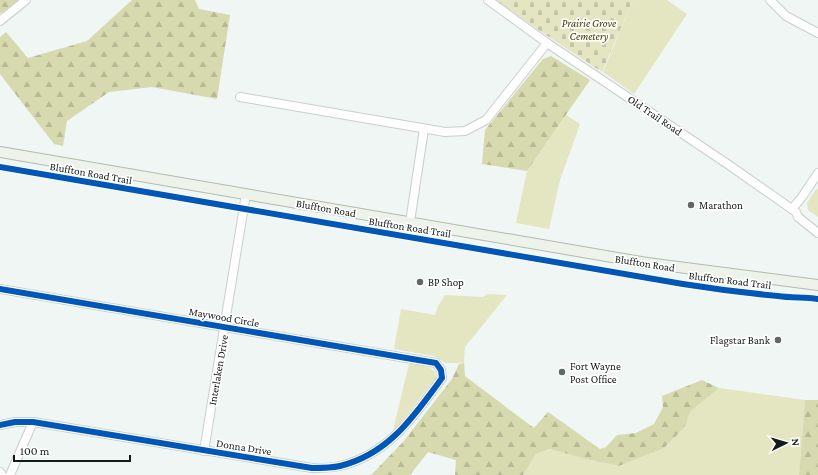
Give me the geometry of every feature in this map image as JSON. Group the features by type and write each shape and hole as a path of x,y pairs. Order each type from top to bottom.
{"main road":[{"name":"Bluffton Road","path":"0,152 660,265 818,285"}],"street":[{"path":"0,21 26,0"},
{"name":"Old Trail Road","path":"488,0 547,43 794,210 798,217 818,233"},
{"path":"770,0 786,16 818,33"},
{"path":"240,97 424,129 445,132 465,131 486,120 547,43"},
{"path":"410,222 424,129"},
{"path":"794,210 818,173"},
{"name":"Interlaken Drive","path":"204,451 246,194"},
{"name":"Maywood Circle","path":"0,289 436,363 441,370"},
{"name":"Donna Drive","path":"0,425 15,422 33,422 312,468 339,466 353,462 370,454 395,437 410,421 442,378 441,370"},
{"path":"10,475 33,422"}],"green space":[{"path":"0,0 19,0 0,13"},
{"path":"132,0 195,0 199,9 230,15 217,99 152,87 109,92 67,121 63,146 54,144 0,74 0,37 6,32 28,58 87,41"},
{"name":"Prairie Grove Cemetery","path":"495,0 633,0 602,72"},
{"path":"633,0 667,0 687,14 634,94 603,72"},
{"path":"551,56 590,80 527,171 482,164 485,130 543,59"},
{"path":"566,115 580,124 560,180 549,229 516,223 527,171"},
{"path":"816,189 818,190 818,217 808,210 807,203"},
{"path":"487,294 507,295 465,347 464,363 446,363 434,356 394,349 401,309 435,315 438,306 445,295 483,297"},
{"path":"464,363 465,376 534,428 548,412 600,449 606,447 617,435 636,433 654,424 663,407 662,396 702,380 719,388 691,411 684,428 664,448 619,466 550,449 536,454 523,475 455,475 456,460 428,452 410,475 371,475 403,442 452,379 459,364"},
{"path":"409,364 427,366 433,370 436,378 393,430"},
{"path":"719,388 805,400 799,475 523,475 536,454 551,449 586,459 619,466 664,448 684,428 691,411"},
{"path":"805,400 818,400 818,475 799,475"}],"cycle path":[{"name":"Bluffton Road Trail","path":"0,167 683,284 754,294 818,299"},
{"path":"0,289 436,363 441,370 442,378 399,432 386,443 373,453 340,466 333,467 312,468 33,422 15,422 0,425"}],"place":[{"name":"Marathon","path":"691,205"},
{"name":"BP Shop","path":"420,282"},
{"name":"Flagstar Bank","path":"778,340"},
{"name":"Fort Wayne Post Office","path":"562,372"}]}
